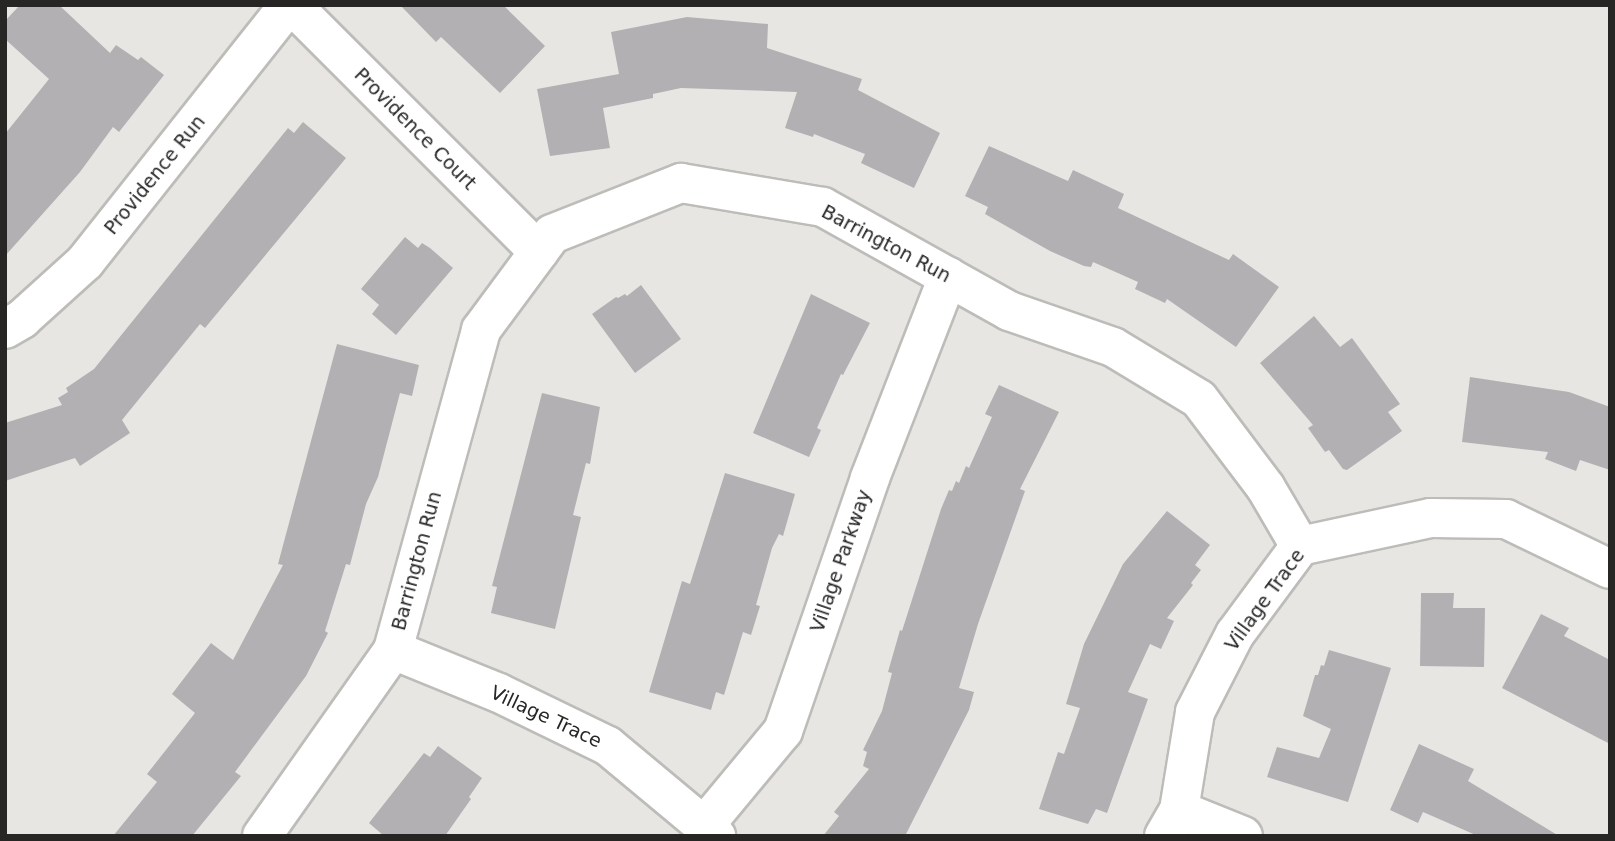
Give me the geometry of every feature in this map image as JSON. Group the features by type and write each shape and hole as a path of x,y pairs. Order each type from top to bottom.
{"street":[{"name":"Providence Court","path":"291,5 538,252"},
{"name":"Providence Run","path":"5,330 22,319 85,262 291,5"},
{"name":"Barrington Run","path":"262,836 393,650 481,330 552,234 681,183 823,207 1009,311 1114,347 1199,399 1266,488 1300,546"},
{"name":"Village Parkway","path":"710,831 783,731 870,478 948,277"},
{"name":"Village Trace","path":"1172,823 1195,712 1235,634 1300,546 1432,518 1506,519 1610,569"},
{"name":"Village Trace","path":"393,650 499,693 608,746 710,831"},
{"path":"1172,823 1243,836"}],"building":[{"path":"20,5 59,5 110,53 116,45 138,60 141,57 164,75 119,132 113,127 80,172 5,256 5,134 49,79 5,39 5,21"},
{"path":"400,5 503,5 545,46 500,93 441,37 436,42"},
{"path":"687,17 768,24 767,48 862,79 858,90 940,133 914,188 861,163 865,154 814,134 813,137 785,128 797,92 681,88 653,94 653,98 603,108 610,148 550,156 537,89 619,74 611,32"},
{"path":"303,122 346,158 205,328 200,324 122,420 130,433 80,466 75,458 5,481 5,423 62,405 58,398 68,392 66,388 94,369 288,128 294,133"},
{"path":"989,146 1068,181 1073,170 1124,194 1118,208 1229,260 1233,254 1279,287 1236,347 1167,299 1165,303 1135,289 1138,282 1093,262 1091,267 1084,266 1050,251 985,214 988,207 965,196"},
{"path":"405,237 418,248 422,243 430,248 453,268 396,335 372,314 379,305 361,289"},
{"path":"641,285 681,339 635,373 592,314 616,297 625,294 627,296"},
{"path":"811,294 870,323 843,375 841,374 817,428 821,430 809,457 753,433"},
{"path":"1314,316 1340,347 1352,338 1400,404 1388,412 1402,431 1347,470 1343,469 1329,450 1325,452 1308,428 1313,425 1260,363"},
{"path":"337,344 419,365 412,396 400,393 378,477 366,504 350,565 346,564 325,631 328,633 306,676 235,772 241,776 192,836 113,836 157,782 147,774 195,713 172,694 211,643 233,660 283,565 278,564"},
{"path":"1470,377 1569,392 1610,407 1610,470 1580,460 1576,471 1545,459 1548,452 1462,442"},
{"path":"999,385 1059,412 1020,489 1025,491 978,624 959,688 974,692 969,710 905,836 823,836 839,816 834,812 869,769 863,766 867,752 863,750 882,711 892,673 888,672 900,630 902,631 941,509 949,490 952,491 956,481 959,483 966,466 969,468 992,417 985,414"},
{"path":"542,393 600,407 590,464 586,463 573,515 581,517 555,629 491,613 497,587 492,586"},
{"path":"725,473 795,494 783,536 779,534 772,548 756,605 760,606 751,635 743,632 724,695 716,692 711,710 649,692 682,581 690,584"},
{"path":"1167,511 1210,545 1195,565 1201,570 1191,583 1193,585 1167,618 1174,621 1161,649 1150,644 1128,692 1148,699 1107,813 1096,809 1088,824 1039,809 1058,752 1064,754 1080,708 1066,704 1084,644 1123,564"},
{"path":"1421,593 1454,593 1453,608 1485,608 1484,667 1420,666"},
{"path":"1541,614 1569,628 1564,636 1610,660 1610,744 1502,688"},
{"path":"1329,650 1391,668 1348,802 1267,777 1277,747 1319,758 1331,729 1303,716 1315,675 1318,675 1321,665 1324,666"},
{"path":"1419,744 1474,769 1468,781 1559,836 1478,836 1423,812 1418,823 1390,810"},
{"path":"438,746 482,778 469,797 471,799 445,836 384,836 369,823 424,753 430,757"}]}
